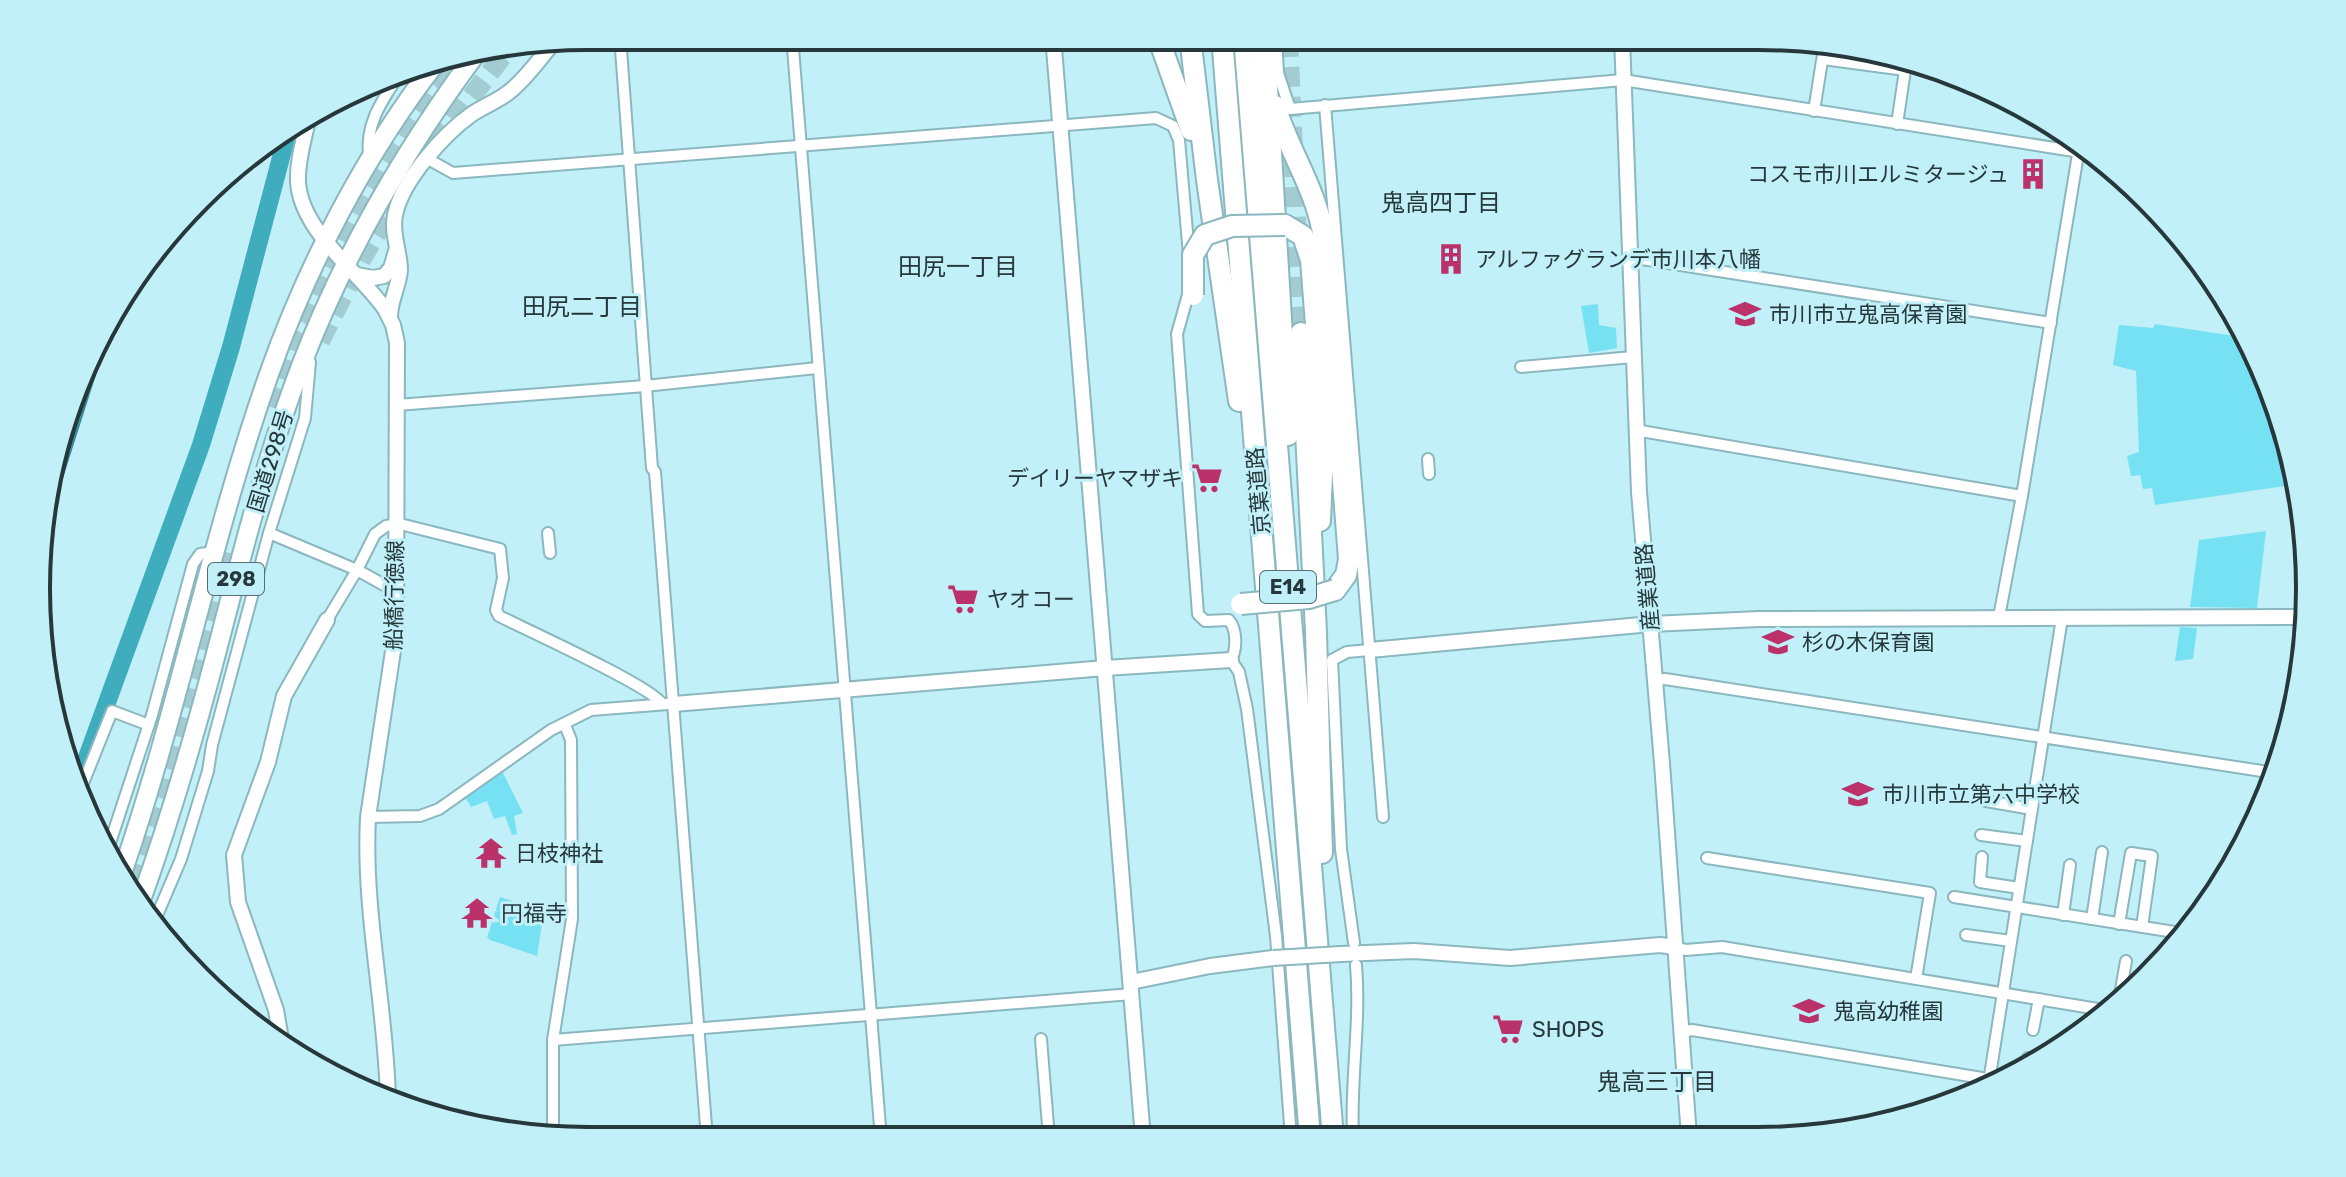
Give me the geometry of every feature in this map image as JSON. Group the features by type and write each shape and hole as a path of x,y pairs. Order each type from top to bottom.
{"highway":[{"path":"1163,50 1207,180"},
{"path":"1192,50 1207,180 1266,589"},
{"name":"京葉道路","path":"1223,50 1309,1127"},
{"name":"京葉道路","path":"1245,50 1332,1127"},
{"path":"1265,50 1288,411 1291,627"},
{"name":"298","path":"423,128 482,60"},
{"name":"国道298号","path":"144,892 184,769 289,399 315,333 351,269 380,198 423,128 469,63"},
{"name":"国道298号","path":"125,863 158,764 214,552 270,371 326,240 370,162 426,75"},
{"path":"1241,604 1309,598 1335,590 1346,575 1349,559 1324,239 1314,197 1284,133 1267,79"},
{"path":"1193,295 1193,255 1205,235 1232,226 1285,225 1303,236 1311,260 1324,428 1316,632"},
{"path":"1301,333 1316,632 1325,1037"}],"street":[{"path":"621,50 668,704 706,1127"},
{"path":"793,50 880,1127"},
{"path":"1054,50 1142,1127"},
{"path":"1277,50 1278,73 1290,109 1623,80 1897,124 2062,145"},
{"name":"産業道路","path":"1622,50 1635,430 1688,1127"},
{"path":"390,317 390,303 398,285 400,267 395,213 426,158 456,126 514,88 545,52"},
{"path":"1814,111 1824,54"},
{"path":"1823,59 1902,70"},
{"path":"1897,124 1905,71"},
{"path":"370,162 367,143 370,126 391,88"},
{"path":"1325,105 1383,817"},
{"path":"426,158 453,173 1156,118 1168,122 1177,132 1185,187 1189,291 1177,334 1198,614 1205,621 1225,619 1232,622 1236,651 1231,660"},
{"name":"船橋行徳線","path":"306,130 298,183 308,216 390,317 397,343 394,650 368,817 367,870 387,1088"},
{"path":"1999,617 2078,156"},
{"path":"351,269 373,278 384,276 391,268 397,251"},
{"path":"1629,257 2051,323"},
{"path":"158,912 181,859 208,771 212,745 269,533 305,418 307,379 315,333"},
{"path":"1521,367 1633,357"},
{"path":"397,405 645,386 817,368"},
{"path":"1635,430 2022,496"},
{"path":"1428,459 1429,474"},
{"path":"279,1029 276,1010 238,902 234,855 265,771 284,696 379,529 395,524 500,549 503,578 496,610 499,616 668,704"},
{"path":"269,533 357,570 395,591"},
{"path":"548,533 550,553"},
{"path":"112,838 149,725 193,564 200,554 214,552"},
{"path":"1354,943 1341,849 1332,660 1347,652 1651,624 1759,619 2295,617"},
{"path":"1993,1072 2062,618"},
{"path":"368,817 420,816 439,809 551,730 591,710 1231,660"},
{"path":"1231,660 1239,672 1247,709 1276,936 1290,1127"},
{"path":"1655,680 1665,679 2264,771"},
{"path":"85,778 112,711 149,725"},
{"path":"553,1126 553,1040 572,919 571,740 565,725"},
{"path":"1986,801 2032,809"},
{"path":"1981,835 2027,841"},
{"path":"2092,919 2102,852"},
{"path":"2119,924 2131,853 2152,856 2142,927"},
{"path":"1982,857 1980,882 2019,888"},
{"path":"1707,858 1930,893 1916,979"},
{"path":"2063,915 2070,865"},
{"path":"1954,897 2172,932"},
{"path":"1966,935 2011,941"},
{"path":"553,1040 1132,988 1210,966 1273,958 1414,951 1510,958 1660,945 1686,950 1722,947 2094,1008"},
{"path":"2122,984 2126,961"},
{"path":"1352,1127 1356,965"},
{"path":"2033,1030 2039,999"},
{"path":"1681,1032 1692,1030 1976,1080"},
{"path":"1041,1039 1048,1127"}],"shaded area":[{"path":"1598,304 1599,325 1616,328 1617,348 1589,353 1581,306"},
{"path":"2155,324 2233,336 2267,415 2286,486 2155,505 2152,488 2143,489 2140,475 2131,476 2127,456 2139,452 2136,371 2113,365 2119,325 2153,328"},
{"path":"96,370 60,485 68,449"},
{"path":"2266,531 2257,608 2190,607 2199,540"},
{"path":"2180,627 2197,628 2193,659 2175,661"},
{"path":"502,771 523,813 514,816 517,834 512,835 505,816 494,819 487,801 471,807 465,797"},
{"path":"500,897 525,905 522,918 542,924 537,956 487,937"}],"waterway":[{"path":"82,771 201,445 231,347 285,144"}],"tunnel":[{"path":"1289,50 1301,333"},
{"path":"435,144 502,57"},
{"path":"277,409 312,315 355,225 379,181 456,66"},
{"path":"320,341 362,258 403,190"},
{"path":"176,767 233,554"},
{"path":"131,872 171,749"}],"place":[{"name":"コスモ市川エルミタージュ","path":"2033,174"},
{"name":"アルファグランデ市川本八幡","path":"1451,259"},
{"name":"市川市立鬼高保育園","path":"1745,314"},
{"name":"デイリーヤマザキ","path":"1207,478"},
{"name":"ヤオコー","path":"963,599"},
{"name":"杉の木保育園","path":"1778,642"},
{"name":"市川市立第六中学校","path":"1858,794"},
{"name":"日枝神社","path":"491,853"},
{"name":"円福寺","path":"477,913"},
{"name":"鬼高幼稚園","path":"1809,1011"},
{"name":"SHOPS","path":"1508,1029"}],"district":[{"name":"鬼高四丁目","path":"1441,203"},
{"name":"田尻一丁目","path":"958,267"},
{"name":"田尻二丁目","path":"582,307"},
{"name":"鬼高三丁目","path":"1657,1082"}]}
